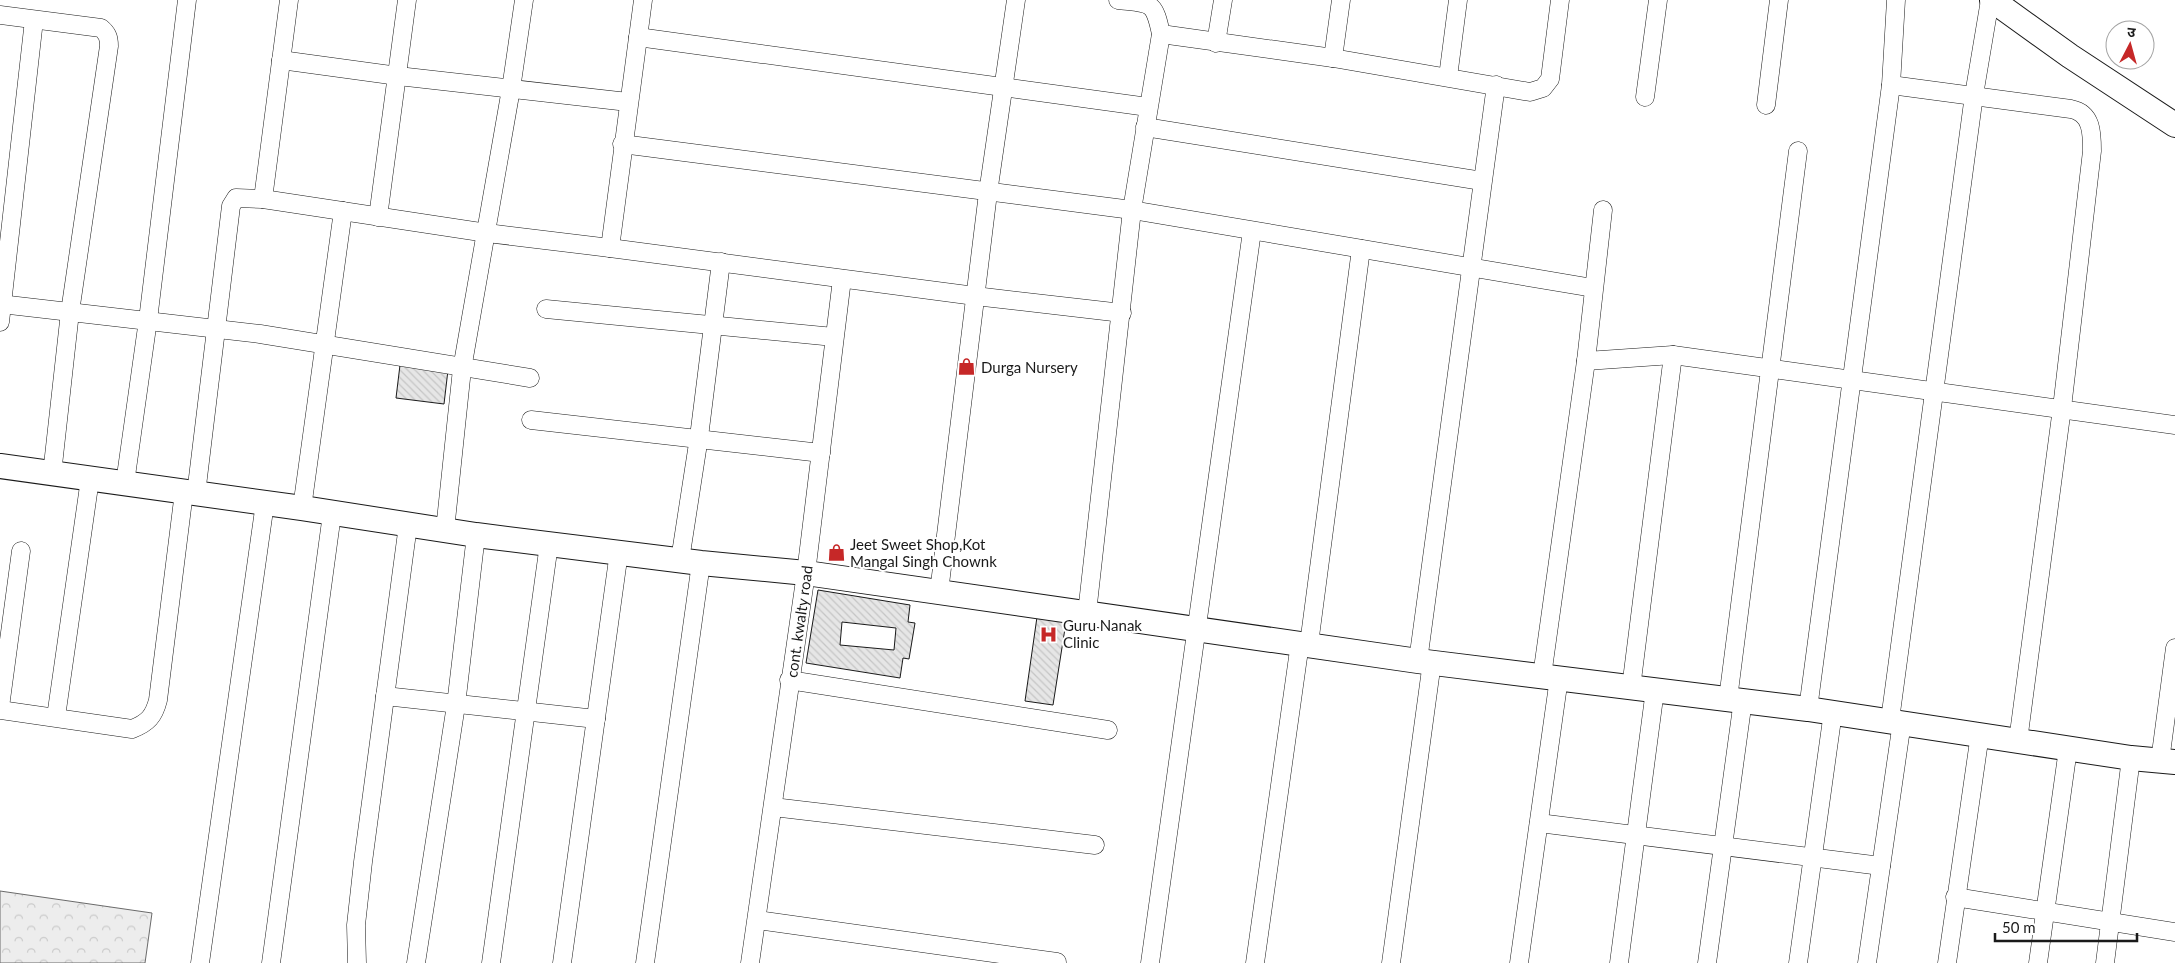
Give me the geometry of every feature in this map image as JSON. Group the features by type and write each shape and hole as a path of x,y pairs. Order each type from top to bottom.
{"street":[{"path":"125,483 148,320 186,0"},
{"path":"262,199 289,0"},
{"path":"378,217 407,0"},
{"path":"444,530 462,369 487,233 524,0"},
{"path":"610,248 622,144 643,0"},
{"path":"939,592 988,193 1016,0"},
{"path":"1087,613 1122,314 1132,210 1161,34 1155,10 1150,6 1143,3 1118,0"},
{"path":"1216,43 1222,0"},
{"path":"1333,58 1341,0"},
{"path":"1448,77 1458,0"},
{"path":"1161,34 1333,58 1530,92 1543,88 1550,79 1560,0"},
{"path":"1644,97 1658,0"},
{"path":"1766,105 1779,0"},
{"path":"1808,708 1891,85 1896,0"},
{"path":"1867,963 1881,866 1934,391 1974,95 1991,0 2070,56 2175,125"},
{"path":"0,15 100,28 106,32 109,38 70,312 52,474"},
{"path":"0,322 34,20"},
{"path":"638,37 1148,106"},
{"path":"281,60 398,76 628,102"},
{"path":"1391,963 1470,268 1496,85"},
{"path":"1891,85 2077,110 2082,113 2091,126 2092,151 2062,408 2018,741"},
{"path":"1145,127 1482,181"},
{"path":"622,144 988,193 1132,210 1593,288"},
{"path":"1707,963 1722,846 1772,368 1798,151"},
{"path":"21,551 0,708 111,728 132,729 143,725 153,716 158,700 216,329 231,206 236,198 262,199 487,233 1122,314"},
{"path":"1519,963 1539,823 1551,677 1603,210"},
{"path":"302,508 323,343 343,211"},
{"path":"1150,963 1252,231"},
{"path":"1255,963 1304,644 1361,249"},
{"path":"645,963 690,562 699,437 721,262"},
{"name":"cont. kwalty road","path":"750,963 789,680 806,573 842,279"},
{"path":"1,304 148,320 323,343 462,369 530,378"},
{"path":"546,309 834,337"},
{"path":"1586,361 1673,355 2175,425"},
{"path":"1631,688 1673,355"},
{"path":"531,420 699,437 821,452"},
{"path":"0,466 302,508 476,535 690,562 806,573 1425,662 1808,708 2167,762 2175,648"},
{"path":"56,718 90,479"},
{"path":"200,963 265,503"},
{"path":"271,963 332,514"},
{"path":"357,963 356,925 362,862 408,525"},
{"path":"416,963 456,705 476,535"},
{"path":"491,963 549,544"},
{"path":"562,963 619,552"},
{"path":"789,680 1108,730"},
{"path":"1619,963 1655,690"},
{"path":"385,696 596,719"},
{"path":"1798,963 1833,712"},
{"path":"1947,963 1980,734"},
{"path":"2038,963 2068,748"},
{"path":"2105,963 2131,758"},
{"path":"773,807 1095,845"},
{"path":"1539,823 1881,866"},
{"path":"1956,897 2175,932"},
{"path":"757,920 1057,962"}],"green space":[{"path":"0,891 152,913 145,963 0,963"}],"building":[{"path":"400,365 448,370 444,404 396,398"},
{"path":"818,590 910,605 908,622 915,623 909,659 903,658 900,678 806,663","holes":["842,622 896,628 894,650 840,645"]},
{"path":"1037,617 1066,622 1053,705 1025,701"}],"place":[{"name":"Durga Nursery","path":"967,367"},
{"name":"Jeet Sweet Shop,Kot Mangal Singh Chownk","path":"836,553"},
{"name":"Guru Nanak Clinic","path":"1049,634"}]}
